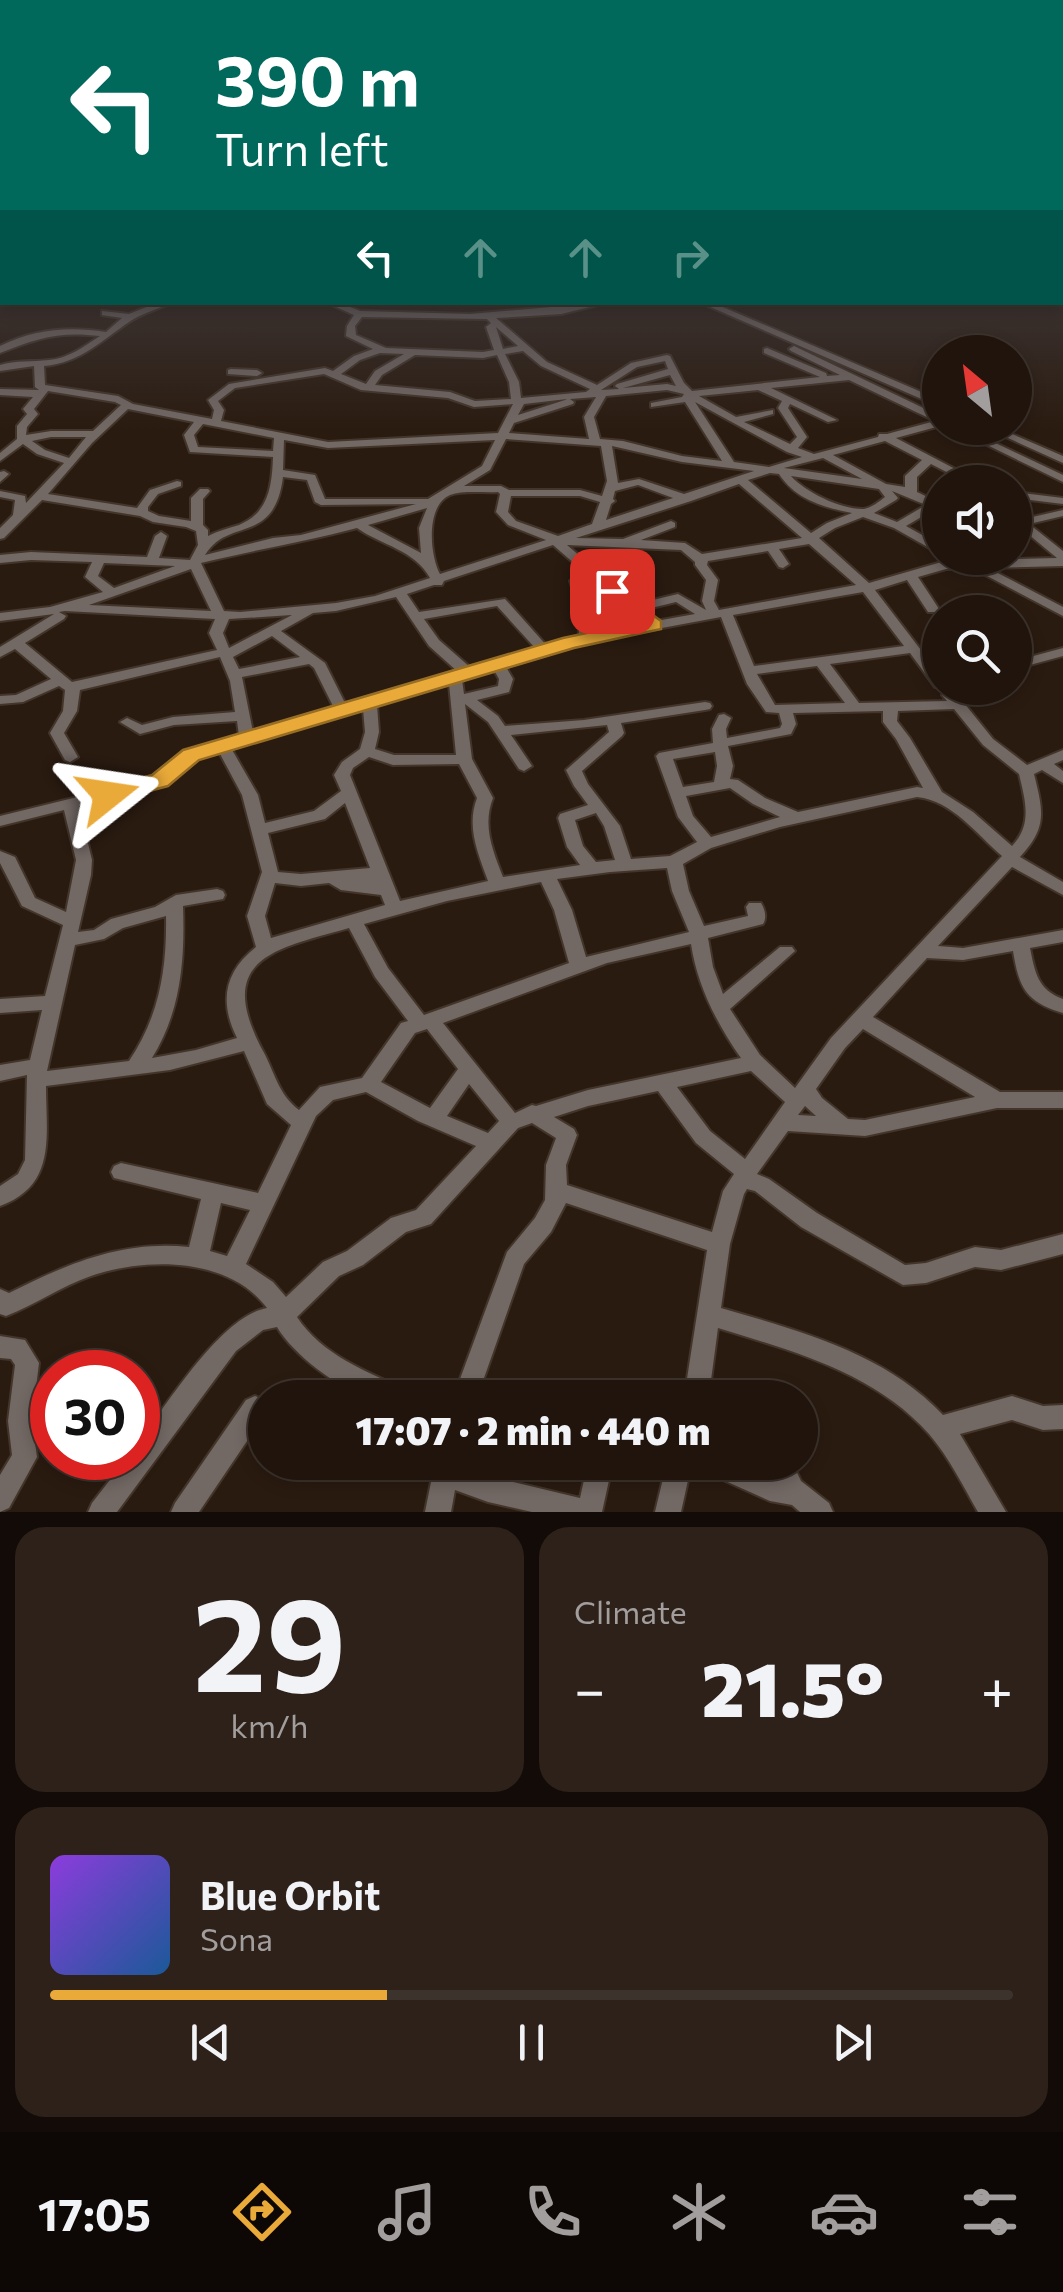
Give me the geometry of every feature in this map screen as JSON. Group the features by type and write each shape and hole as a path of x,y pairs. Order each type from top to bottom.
{"street":[{"path":"0,368 61,361 108,336 132,317 162,305"},
{"path":"337,305 359,314 493,320 594,305"},
{"path":"423,305 434,316"},
{"path":"502,305 514,315"},
{"path":"710,305 922,396"},
{"path":"105,313 132,317"},
{"path":"359,314 351,326 351,336 384,350 499,353 524,348"},
{"path":"493,320 586,395 610,497 597,528"},
{"path":"0,559 31,556 99,561 131,572 194,562 360,524 437,500 486,468 518,401 514,380 489,328 493,320"},
{"path":"0,353 25,337 46,332 108,336"},
{"path":"786,338 825,381"},
{"path":"0,353 33,365 83,350"},
{"path":"334,375 357,358 384,350"},
{"path":"767,351 814,370 845,377 922,413"},
{"path":"369,387 387,367 412,353"},
{"path":"511,421 641,378 670,363 684,392 717,439 736,481"},
{"path":"33,365 42,392"},
{"path":"387,367 415,390"},
{"path":"216,422 219,410 213,400 228,388 325,371 369,387 450,395 476,404 684,392 845,377"},
{"path":"228,388 221,384 223,380 236,373 264,373 274,379"},
{"path":"514,380 586,395"},
{"path":"757,386 832,420"},
{"path":"0,392 118,399 128,406 328,445 407,434 504,436 623,444 682,459 766,471"},
{"path":"42,392 28,409 33,414 20,432 22,439 71,462"},
{"path":"684,392 661,405 658,396 684,392 738,420 789,459 922,498"},
{"path":"586,395 591,408"},
{"path":"787,400 783,408 802,436 789,459 791,484 814,500 863,512 921,540"},
{"path":"0,536 95,434 128,406"},
{"path":"738,420 770,412"},
{"path":"202,419 188,434 192,448 279,454"},
{"path":"0,617 69,608 252,615 310,610 399,592 687,499 789,459 818,455 922,426"},
{"path":"0,458 22,439 51,434 95,434"},
{"path":"623,444 638,438 637,434"},
{"path":"883,436 938,465"},
{"path":"204,543 261,520 273,500 279,437"},
{"path":"992,445 1063,479"},
{"path":"1029,445 1063,460"},
{"path":"911,493 913,473 930,461 937,447"},
{"path":"224,468 236,453"},
{"path":"701,560 715,554 813,539 830,524 890,501 892,495 883,487 818,455"},
{"path":"682,459 736,481 813,539 866,587 922,661"},
{"path":"277,472 311,477 321,502 437,500"},
{"path":"610,497 639,482 687,499"},
{"path":"143,514 142,507 154,492 177,484"},
{"path":"454,490 580,493 610,497 642,514"},
{"path":"197,525 198,498 204,491"},
{"path":"505,493 502,512 512,523 557,540 680,545 701,560 712,580 708,601 771,709 891,705 922,696"},
{"path":"0,494 21,498 19,516"},
{"path":"40,496 197,525 204,543 194,562"},
{"path":"421,617 434,604 439,582 428,562 426,528 437,500"},
{"path":"1032,500 1063,500"},
{"path":"378,502 388,517"},
{"path":"1032,509 1044,515"},
{"path":"1063,513 1020,522 1063,560"},
{"path":"898,526 922,514"},
{"path":"627,519 646,533"},
{"path":"360,524 428,562"},
{"path":"626,540 671,525"},
{"path":"70,757 58,733 74,699 66,683 6,644 69,608 112,593 131,572 149,560 161,536"},
{"path":"557,540 654,625"},
{"path":"772,546 783,564"},
{"path":"0,550 26,550 31,556"},
{"path":"149,560 194,562"},
{"path":"1032,565 1063,560"},
{"path":"99,561 91,578 112,593"},
{"path":"194,562 222,616"},
{"path":"0,820 160,780 180,762 219,747 586,638 866,587 922,570"},
{"path":"910,574 924,595"},
{"path":"989,575 1063,612"},
{"path":"576,581 584,604 586,638"},
{"path":"399,592 462,676 464,759 485,798 478,810 478,825 498,886"},
{"path":"633,608 678,598 715,614"},
{"path":"421,617 500,602 544,650"},
{"path":"0,700 18,700 66,683 228,653 310,610"},
{"path":"228,653 252,615"},
{"path":"222,616 216,630 235,674 248,739"},
{"path":"273,631 313,659 342,711"},
{"path":"748,671 912,649"},
{"path":"1032,662 1063,652"},
{"path":"235,674 313,659"},
{"path":"1042,660 1063,664"},
{"path":"820,661 855,707"},
{"path":"462,699 504,688 506,678 499,666"},
{"path":"462,699 503,731 524,766"},
{"path":"370,702 372,732 367,750 342,770 350,800 387,890"},
{"path":"891,705 890,722 906,738 911,756 935,794 1010,857 1063,889"},
{"path":"958,705 988,742 1063,778"},
{"path":"503,731 705,706"},
{"path":"707,844 686,817 664,761 666,754 786,731 786,710"},
{"path":"127,722 140,730 174,721 243,716"},
{"path":"721,783 725,766 719,729 724,718"},
{"path":"204,719 212,729 210,742 219,747 250,796 270,877 256,916 266,950"},
{"path":"612,719 618,733 574,770 635,864"},
{"path":"367,750 393,760 464,759"},
{"path":"1034,767 1063,754"},
{"path":"699,1380 719,1244 734,1190 860,1018 949,927 962,906 1034,828 1034,767"},
{"path":"676,792 733,783 759,802 799,818"},
{"path":"270,877 332,877 341,884 387,890 498,886 592,869 674,862 707,844 799,818 917,792 935,794"},
{"path":"258,830 325,812 350,800"},
{"path":"0,1197 26,1180 35,1160 37,1073 84,860 71,804"},
{"path":"592,869 575,847 566,818 597,806"},
{"path":"0,856 9,861 28,902 70,931 98,935 117,922 160,912 174,903 217,895"},
{"path":"674,862 676,886 698,935 706,972 752,1063 844,1127"},
{"path":"546,877 562,910 580,965"},
{"path":"302,1122 279,1109 272,1099 262,1066 233,1006 236,983 244,969 266,950 304,930 354,921 387,890"},
{"path":"134,1068 156,1041 165,1015 171,980 174,903"},
{"path":"368,1084 394,1042 408,1028 580,965 655,943 748,925 757,920 755,908"},
{"path":"354,921 381,972 468,1070 522,1117 568,1135 556,1165 557,1191 543,1226 515,1260 472,1380"},
{"path":"925,952 963,954 1063,936"},
{"path":"1021,944 1032,992 1039,999 1063,1006"},
{"path":"721,1006 786,950"},
{"path":"0,1006 52,1002"},
{"path":"860,1018 997,1100"},
{"path":"0,1072 134,1068 212,1055 248,1042"},
{"path":"101,1512 228,1343 257,1320 284,1315 332,1269 399,1225 423,1217 491,1143 522,1117 752,1063"},
{"path":"434,1118 468,1070"},
{"path":"663,1082 703,1137 745,1176 762,1184 809,1220 904,1275 926,1273 968,1258 1001,1260 1063,1244"},
{"path":"232,1268 302,1122 315,1102 327,1093 368,1084 491,1143"},
{"path":"782,1122 844,1127 899,1122 997,1100 1063,1100"},
{"path":"121,1172 262,1203"},
{"path":"557,1191 719,1244"},
{"path":"197,1259 213,1194"},
{"path":"2,1306 111,1260 129,1256 197,1259 232,1268 265,1288 296,1337 323,1360 362,1380"},
{"path":"709,1315 860,1367 910,1399 939,1428 994,1512"},
{"path":"0,1347 17,1348 27,1363 20,1421 25,1457 0,1499"},
{"path":"939,1428 1012,1408 1042,1418 1063,1417"},
{"path":"184,1512 248,1420"},
{"path":"438,1512 445,1480"},
{"path":"471,1480 488,1489 588,1512 597,1480"},
{"path":"668,1512 676,1480"},
{"path":"752,1480 792,1491 820,1512"},
{"path":"787,1480 792,1491"}],"route":[{"path":"108,795 169,776 191,755 570,642 654,625 612,591"}]}
